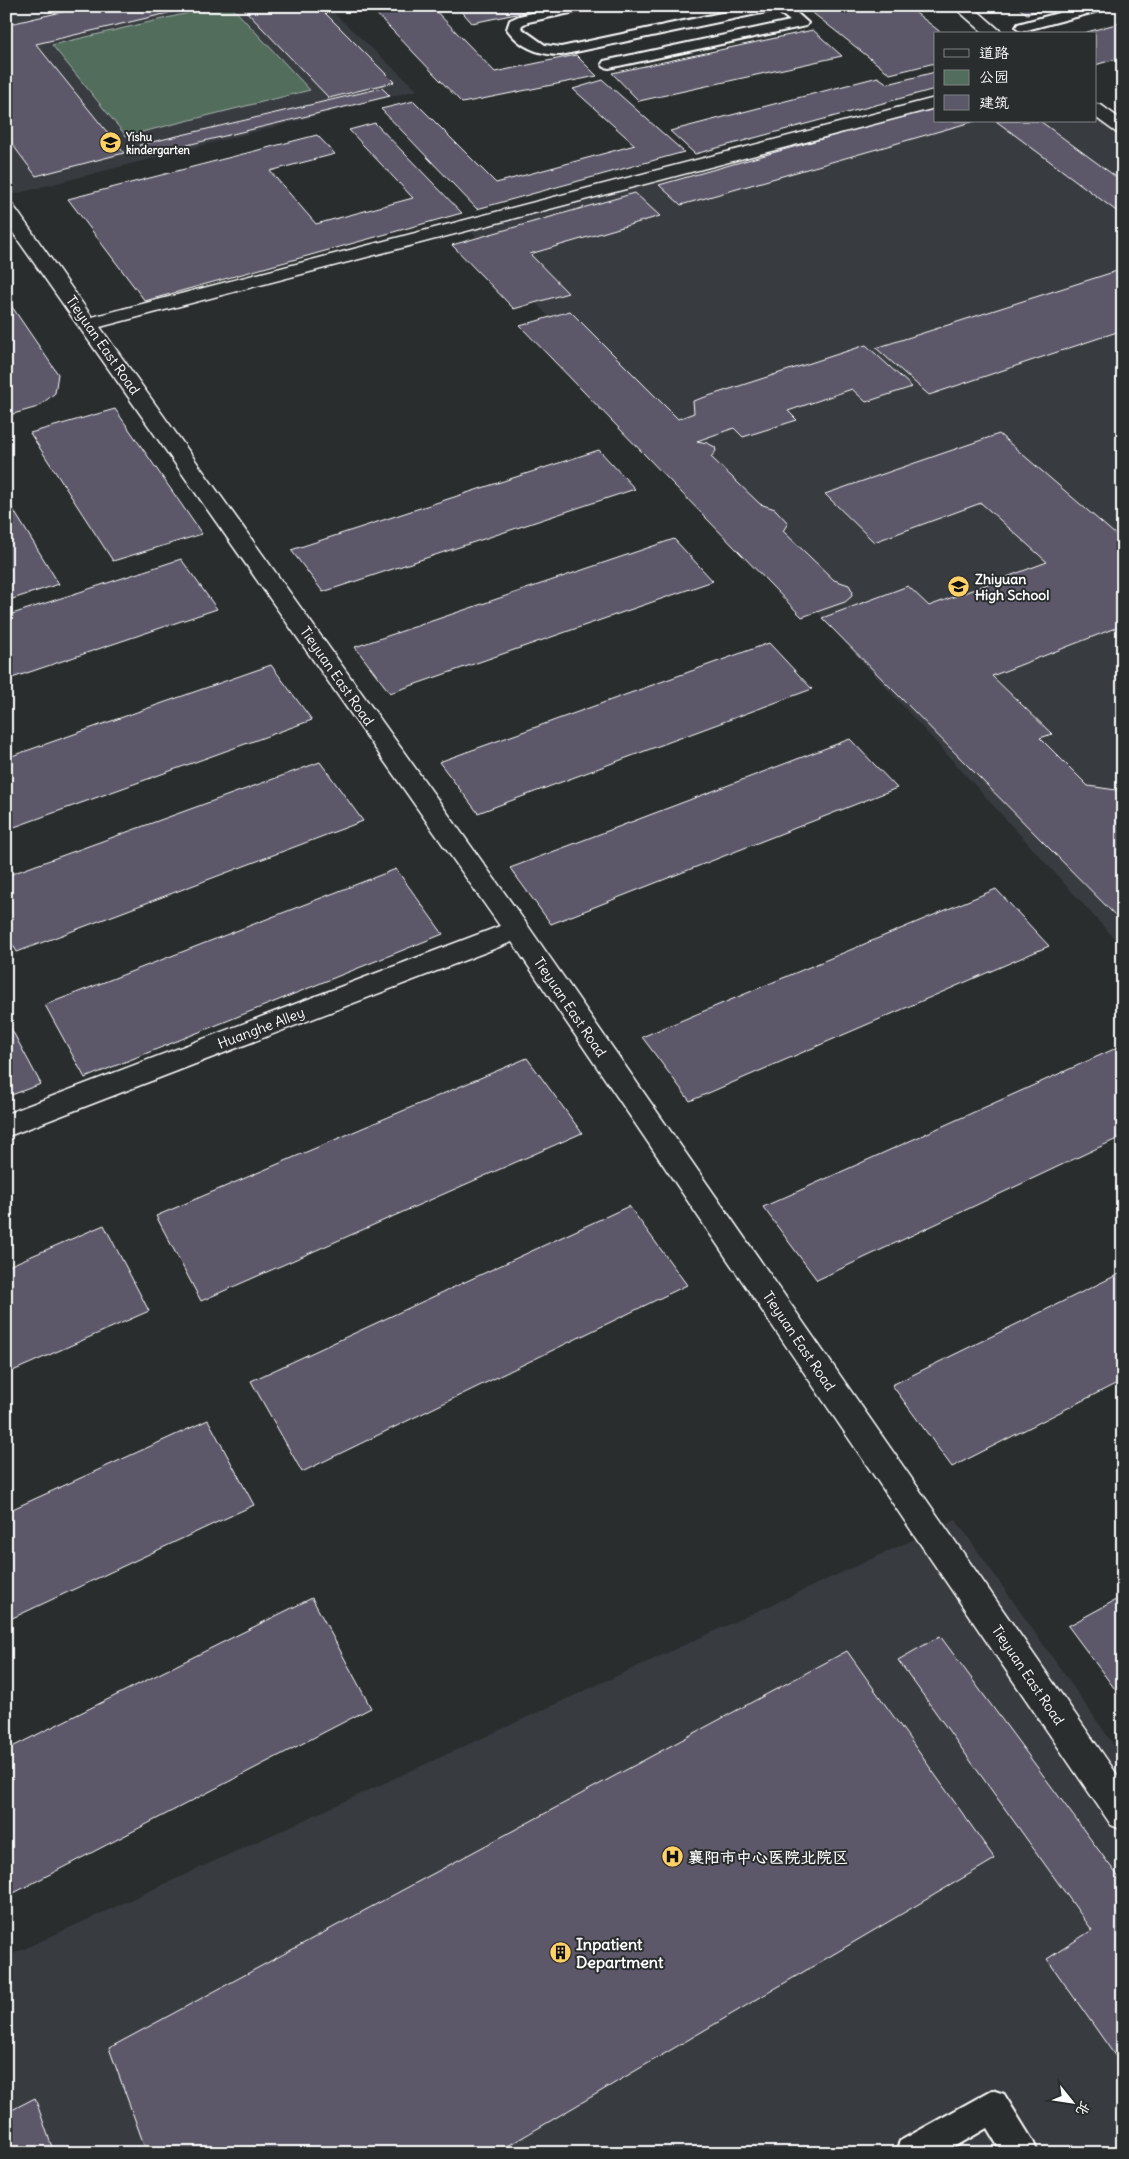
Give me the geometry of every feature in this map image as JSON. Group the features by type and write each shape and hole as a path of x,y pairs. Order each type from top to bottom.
{"street":[{"path":"961,6 994,32"},
{"path":"88,324 934,103"},
{"path":"1096,110 1123,129"},
{"name":"Tieyuan East Road","path":"6,209 517,930 1123,1813"},
{"name":"Huanghe Alley","path":"6,1126 517,930"}],"lane":[{"path":"584,6 524,18 515,23 514,28 537,49 547,52 561,51 776,6"},
{"path":"610,64 801,23 780,6"},
{"path":"1023,27 1101,6"},
{"path":"912,2153 992,2106 1021,2153"}],"shaded area":[{"name":"Yishu kindergarten","path":"45,6 326,6 417,90 7,196 6,15"},
{"name":"Zhiyuan High School","path":"934,103 934,122 1096,122 1096,110 1123,129 1123,948 466,226"},
{"name":"襄阳市中心医院北院区","path":"956,1520 1123,1758 1123,2153 6,2153 6,1957"}],"green space":[{"path":"218,6 231,6 310,90 126,136 52,45"}],"building":[{"path":"87,6 198,6 36,44 124,153 36,176 6,136 6,25"},
{"path":"241,6 318,6 394,82 329,98"},
{"path":"369,6 431,6 495,72 576,55 597,76 462,103"},
{"path":"457,6 520,6 526,12 472,23"},
{"path":"804,6 907,6 940,32 934,32 934,63 890,74"},
{"path":"1016,6 1055,6 1027,14"},
{"path":"1123,22 1123,57 1096,65 1096,32 1087,32"},
{"path":"813,30 842,56 639,101 612,73"},
{"path":"934,72 934,89 695,154 670,131 878,77 888,84"},
{"path":"603,80 684,152 477,209 381,109 414,101 496,183 635,145 573,89"},
{"path":"382,88 390,96 146,155 139,145"},
{"path":"934,107 934,122 972,122 681,205 659,185"},
{"path":"997,122 1041,122 1123,182 1123,216"},
{"path":"375,123 462,213 145,301 68,199 317,135 335,154 270,171 316,224 413,198 349,130"},
{"path":"635,193 660,216 530,254 568,293 514,309 452,245"},
{"path":"1123,269 1123,330 929,395 876,348"},
{"path":"6,298 58,374 55,393 38,407 6,416"},
{"path":"570,311 678,419 694,413 693,401 866,345 912,387 866,402 852,389 788,411 797,420 743,437 734,428 697,441 715,447 716,451 711,457 760,504 775,509 788,523 783,531 834,580 849,585 853,592 851,597 845,602 802,617 520,326"},
{"path":"115,409 202,534 113,561 30,433"},
{"path":"999,434 1123,541 1123,625 992,676 1052,734 1040,738 1088,786 1123,791 1123,923 822,618 908,586 929,606 1047,562 981,503 874,542 825,494"},
{"path":"599,450 635,489 323,592 291,550"},
{"path":"6,498 59,584 6,601"},
{"path":"674,539 713,581 390,693 355,647"},
{"path":"181,559 217,609 6,680 6,616"},
{"path":"769,643 812,689 478,813 439,762"},
{"path":"271,665 312,720 6,830 6,758"},
{"path":"850,739 897,788 551,924 510,868"},
{"path":"320,762 363,821 17,952 6,933 6,876"},
{"path":"396,869 443,934 85,1078 45,1005"},
{"path":"996,889 1049,946 690,1101 642,1037"},
{"path":"6,1019 41,1084 6,1097"},
{"path":"1123,1045 1123,1136 817,1280 763,1207"},
{"path":"527,1058 582,1133 201,1301 156,1216"},
{"path":"629,1206 687,1285 302,1472 251,1381"},
{"path":"104,1225 149,1311 6,1374 6,1267"},
{"path":"1123,1272 1123,1380 952,1467 892,1385"},
{"path":"208,1420 254,1505 6,1621 6,1512"},
{"path":"1123,1596 1123,1700 1068,1626"},
{"path":"312,1598 371,1708 6,1897 6,1750"},
{"path":"940,1636 1123,1883 1123,2067 1047,1959 1092,1930 898,1660"},
{"name":"Inpatient Department","path":"847,1651 995,1859 496,2153 147,2153 109,2048"},
{"path":"35,2098 54,2153 6,2153 6,2113"}],"place":[{"name":"Yishu kindergarten","path":"110,143"},
{"name":"Zhiyuan High School","path":"959,587"},
{"name":"襄阳市中心医院北院区","path":"672,1857"},
{"name":"Inpatient Department","path":"560,1953"}]}
